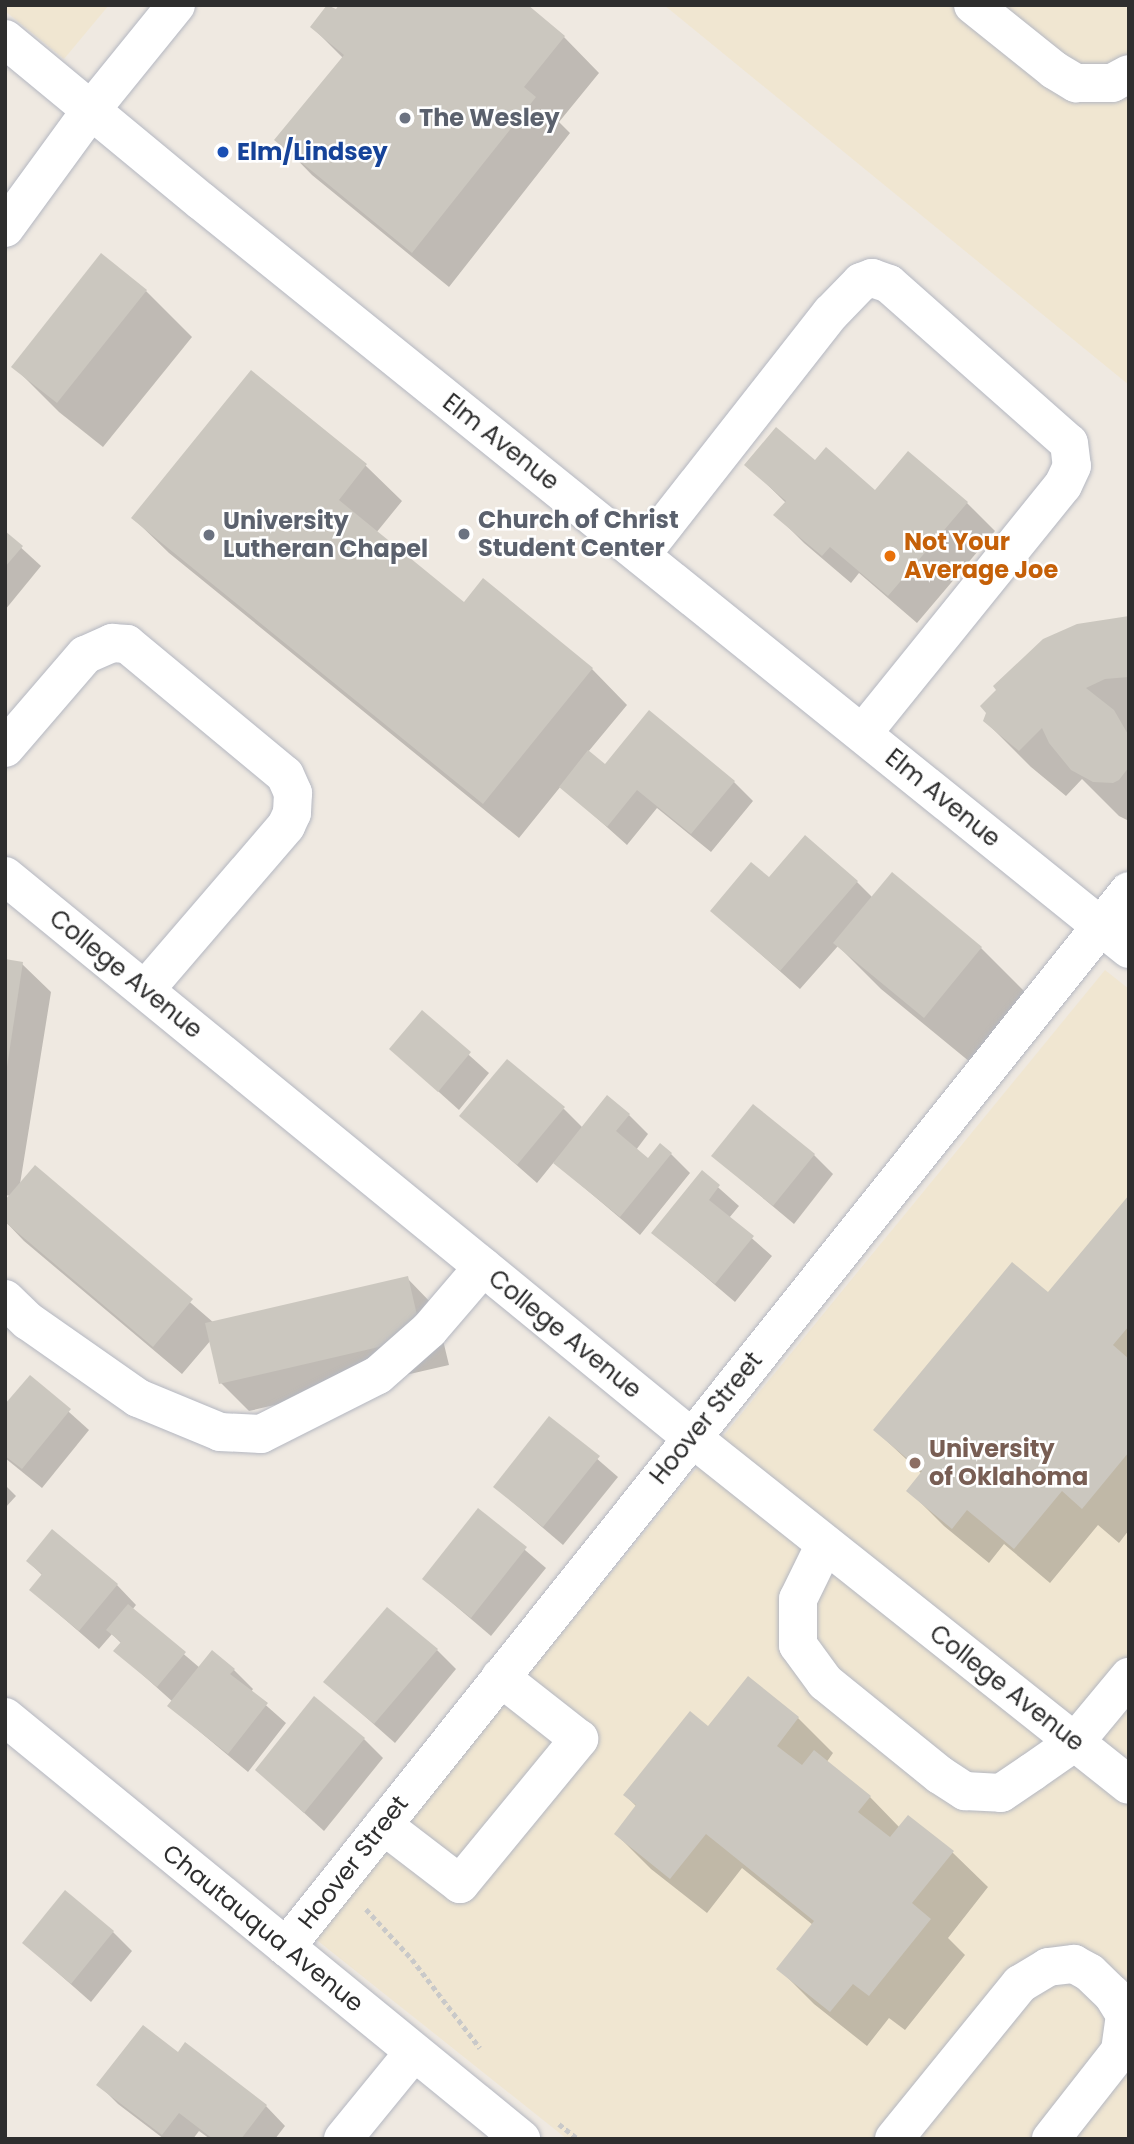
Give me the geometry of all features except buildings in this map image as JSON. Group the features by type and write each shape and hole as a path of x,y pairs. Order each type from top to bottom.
{"street":[{"path":"5,228 91,110 177,5"},
{"path":"973,5 1054,70 1076,83 1112,83 1129,74"},
{"name":"Elm Avenue","path":"5,39 1114,937"},
{"path":"641,555 831,313 861,282 872,278 889,284 1069,443 1072,466 1063,485 863,733"},
{"path":"5,748 86,656 112,643 127,644 285,775 293,793 292,813 286,826 146,989"},
{"name":"College Avenue","path":"5,876 691,1437 1129,1785"},
{"name":"Hoover Street","path":"286,1947 691,1437 1114,937 1129,891"},
{"path":"5,1299 28,1321 138,1398 220,1432 261,1434 378,1376 429,1331 483,1267"},
{"path":"825,1544 798,1599 798,1645 825,1682 869,1719 965,1791 1001,1793 1074,1742 1129,1676"},
{"path":"383,1825 460,1884 579,1739 500,1677"},
{"name":"Chautauqua Avenue","path":"5,1717 521,2139"},
{"path":"894,2139 1020,1984 1048,1968 1074,1964 1090,1973 1112,1994 1125,2015 1120,2051 1051,2139"},
{"path":"343,2139 414,2052"}],"path":[{"path":"358,1901 412,1959 481,2050"},
{"path":"557,2123 578,2139"}],"shaded area":[{"path":"5,5 109,5 64,59 5,11"},
{"path":"664,5 1129,5 1129,385"},
{"name":"University of Oklahoma","path":"1105,970 1129,989 1129,2139 567,2139 313,1937"}],"place":[{"name":"The Wesley","path":"405,118"},
{"name":"Elm/Lindsey","path":"223,152"},
{"name":"Church of Christ Student Center","path":"464,534"},
{"name":"University Lutheran Chapel","path":"209,535"},
{"name":"Not Your Average Joe","path":"890,556"},
{"name":"University of Oklahoma","path":"915,1463"}]}
